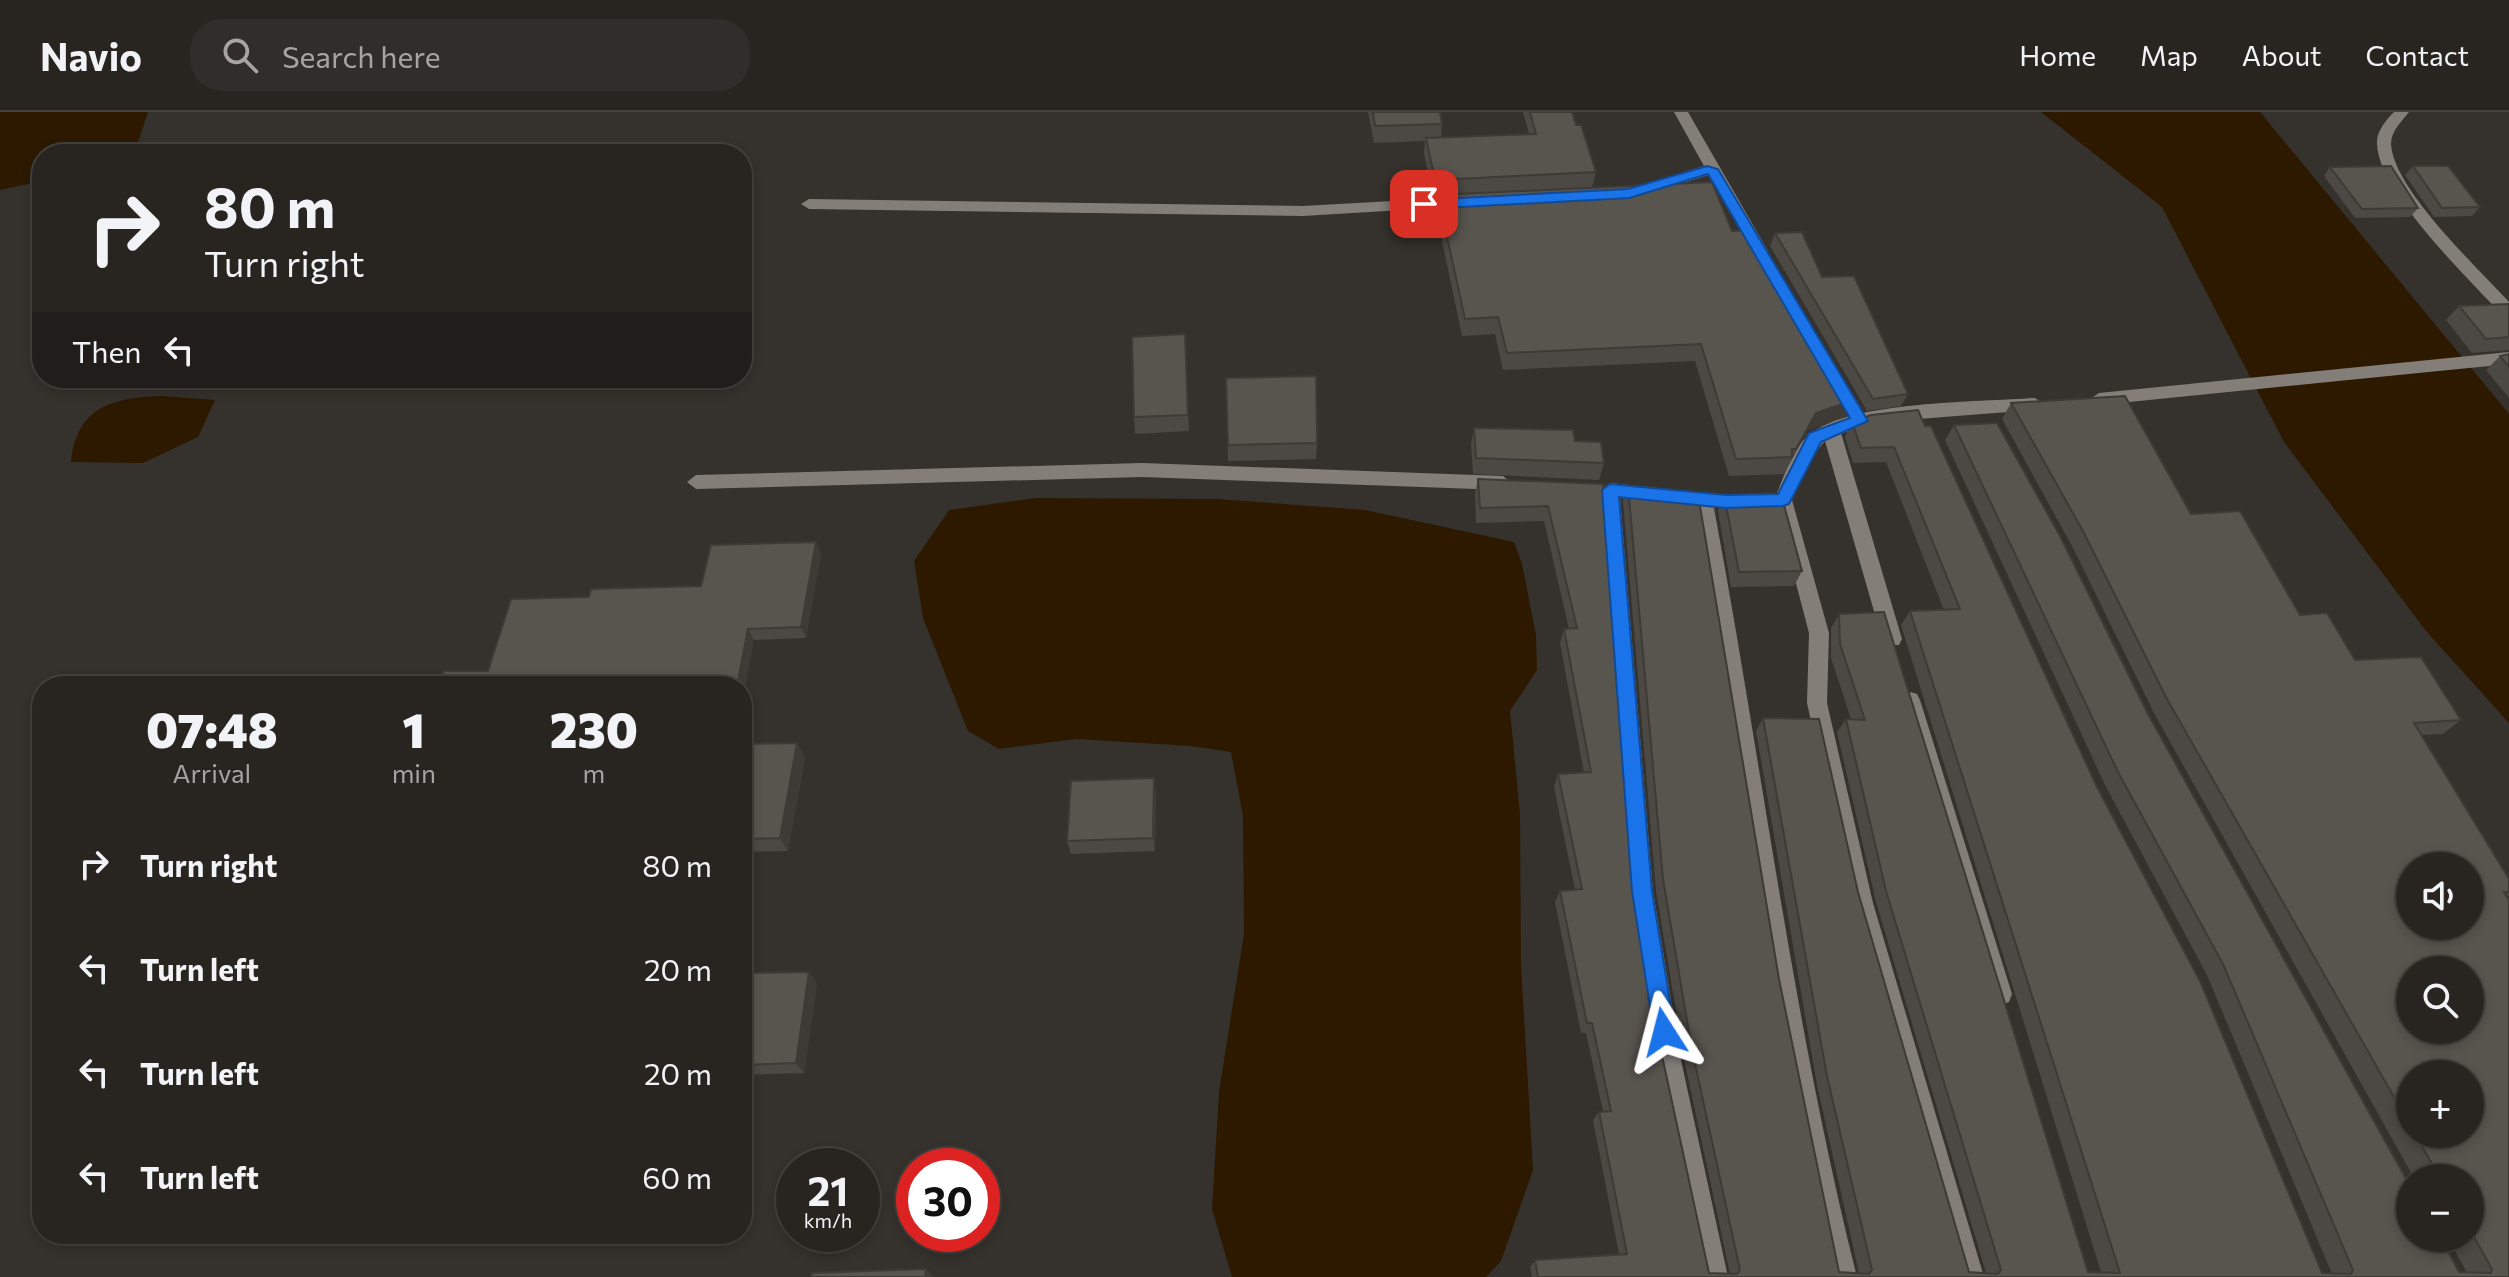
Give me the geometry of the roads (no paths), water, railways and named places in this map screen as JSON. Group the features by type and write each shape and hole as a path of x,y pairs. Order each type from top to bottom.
{"street":[{"path":"1681,112 1766,262"},
{"path":"2402,112 2393,120 2384,143 2395,183 2509,312"},
{"path":"1614,195 1629,194 1712,169"},
{"path":"809,204 1303,211 1484,201"},
{"path":"2077,401 2198,392 2509,358"},
{"path":"1971,1277 1862,903 1817,703 1819,633 1783,500 1815,438 1856,414 1921,413 2047,403"},
{"path":"1985,408 1996,432"},
{"path":"1921,413 1934,440"},
{"path":"1831,430 2007,1015"},
{"path":"696,482 1142,470 1523,485"},
{"path":"1715,1277 1669,1060 1642,891 1603,490 1703,498 1783,500"},
{"path":"1703,498 1737,685 1753,812 1778,959 1825,1204 1844,1277"}]}
